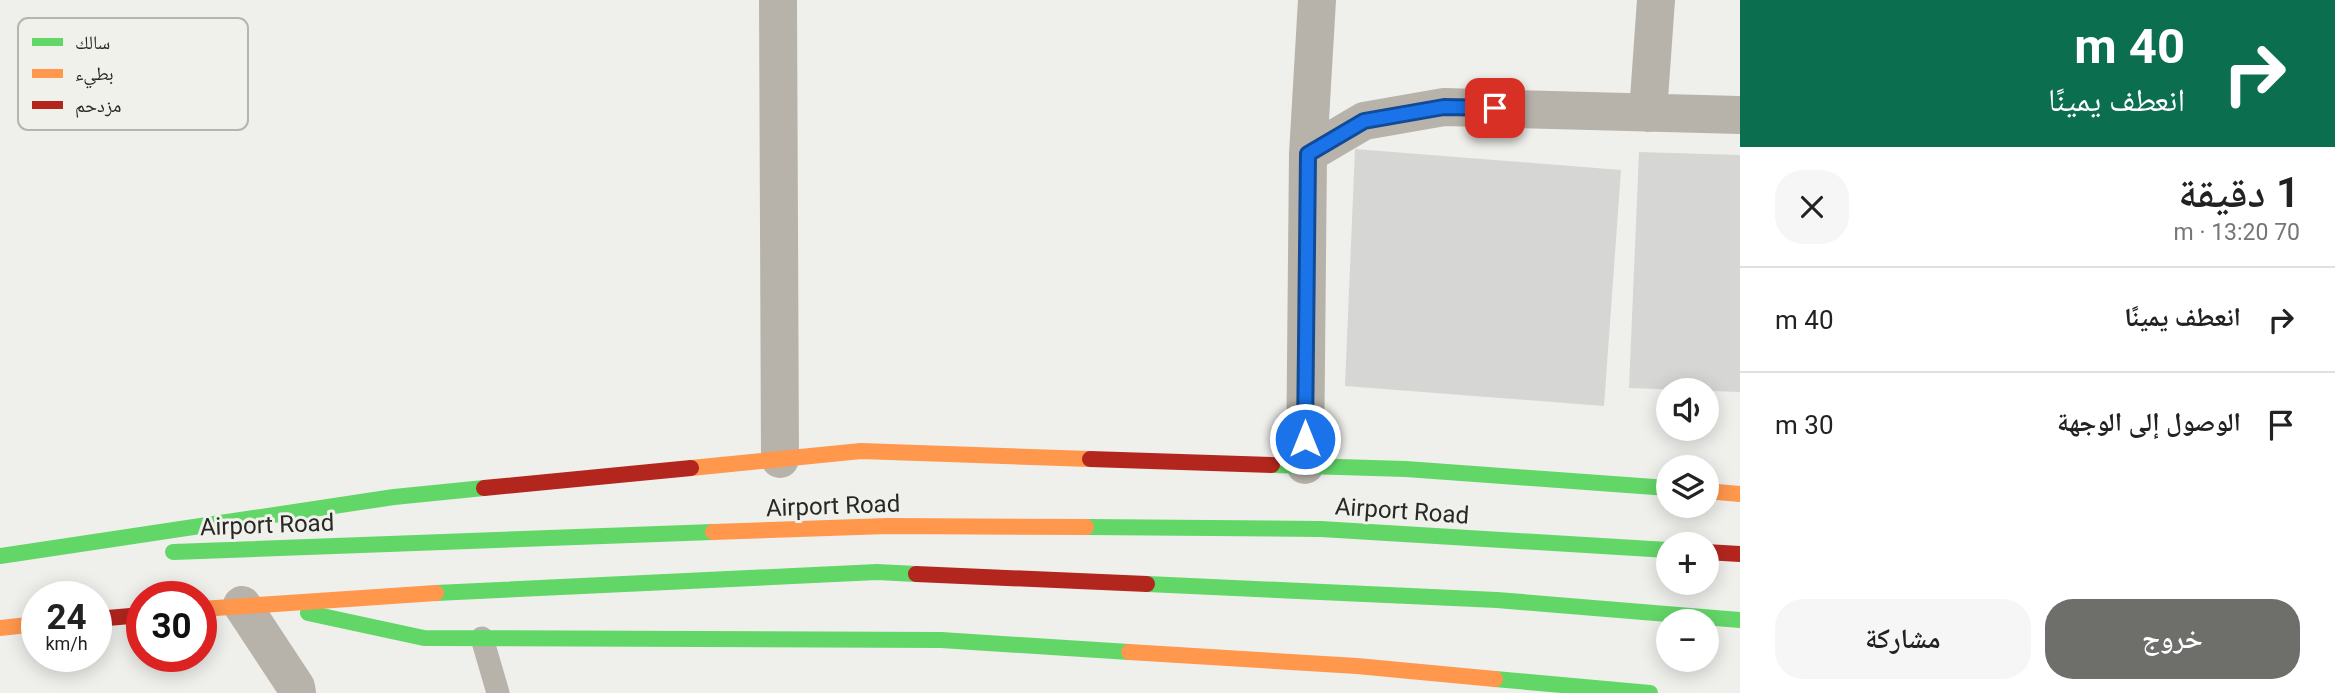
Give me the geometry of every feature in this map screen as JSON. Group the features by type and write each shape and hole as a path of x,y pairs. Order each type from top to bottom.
{"highway":[{"path":"0,557 394,497 861,451 1406,469 1656,487"},
{"path":"1719,492 1740,494"},
{"name":"Airport Road","path":"153,552 888,526 1321,528 1656,549"},
{"path":"0,557 125,553"},
{"path":"1719,553 1740,554"},
{"path":"217,607 877,572 1497,600 1740,620"},
{"path":"252,604 424,638 941,640 1357,666 1650,693"},
{"path":"0,628 21,626"}],"street":[{"path":"778,0 780,459"},
{"path":"1304,465 1308,154 1317,0"},
{"path":"1648,113 1656,0"},
{"path":"1308,154 1364,121 1444,107 1740,116"},
{"path":"252,604 297,693"}],"lane":[{"path":"482,638 498,693"}],"building":[{"path":"1355,149 1621,170 1604,406 1345,386"},
{"path":"1639,152 1740,155 1740,392 1719,391 1719,378 1656,378 1656,389 1629,388"}],"traffic: fast":[{"path":"1272,465 1406,469 1656,487"},
{"path":"0,556 394,497 484,488"},
{"path":"1086,527 1321,529 1656,549"},
{"path":"173,552 713,532"},
{"path":"436,593 877,572 916,574"},
{"path":"1147,584 1497,600 1740,620"},
{"path":"308,613 424,638 941,640 1129,652"},
{"path":"1495,679 1650,693"}],"traffic: slow":[{"path":"691,468 861,451 1090,459"},
{"path":"1719,492 1740,494"},
{"path":"713,532 888,526 1086,527"},
{"path":"217,608 436,593"},
{"path":"0,628 21,626"},
{"path":"1129,652 1357,666 1495,679"}],"traffic: jam":[{"path":"1090,459 1272,465"},
{"path":"484,488 691,468"},
{"path":"1719,553 1740,554"},
{"path":"916,574 1147,584"},
{"path":"112,618 126,616"}],"route":[{"path":"1305,439 1308,154 1364,121 1444,107 1495,108"}]}
